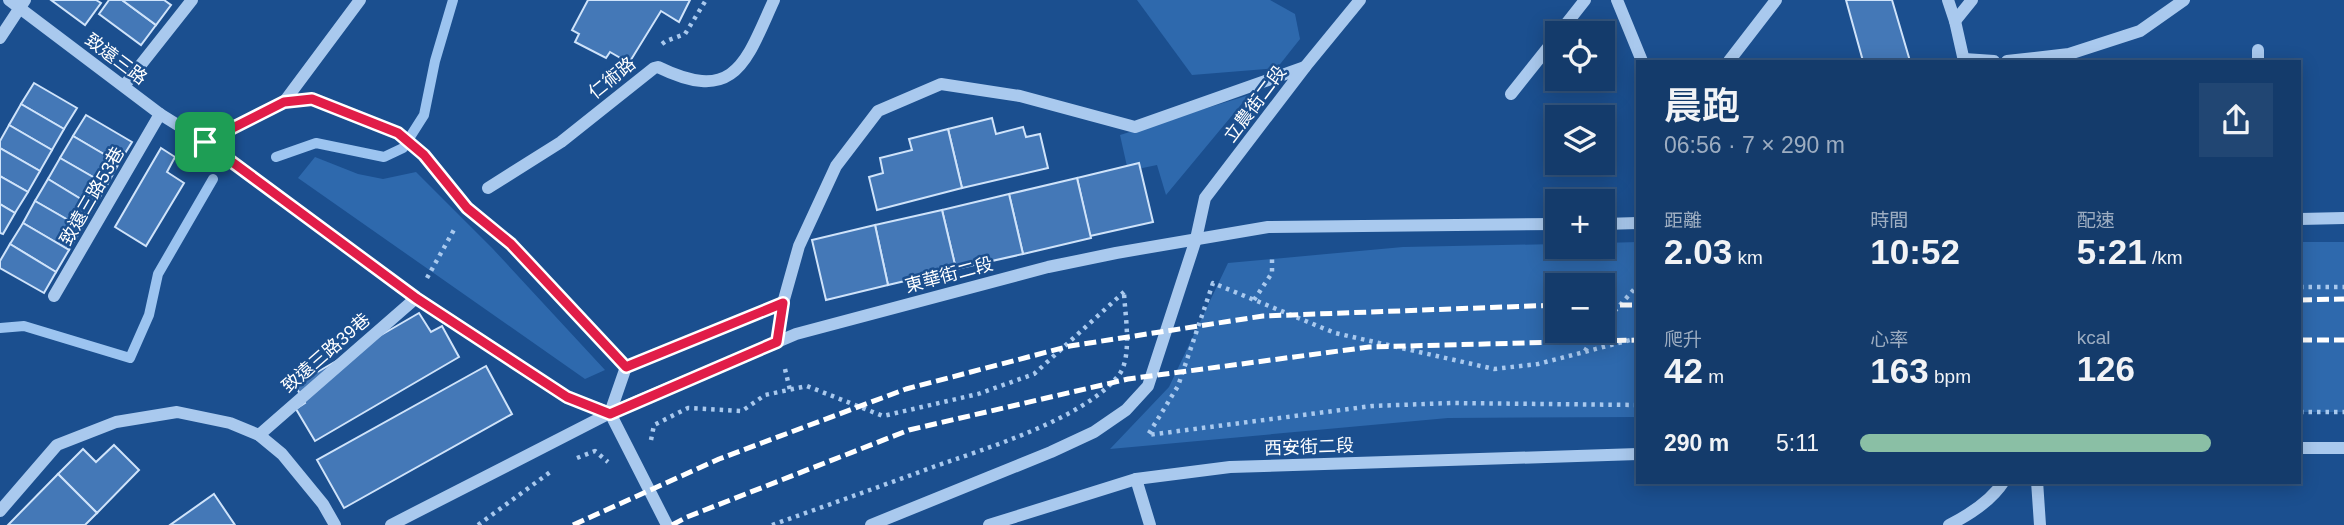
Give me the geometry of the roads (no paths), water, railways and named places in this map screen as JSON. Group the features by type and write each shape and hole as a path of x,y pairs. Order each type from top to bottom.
{"street":[{"path":"124,86 192,0"},
{"path":"284,102 360,0"},
{"name":"仁術路","path":"488,188 561,142 653,68 658,66 688,79 713,81 739,70 774,0"},
{"name":"立農街二段","path":"871,525 1051,452 1094,432 1126,410 1148,386 1196,239 1205,198 1360,0"},
{"path":"1568,21 1585,0"},
{"path":"1617,0 1642,60"},
{"path":"1730,60 1776,0"},
{"path":"1948,0 1964,60"},
{"path":"1955,21 1972,0"},
{"path":"2016,60 2069,54 2140,30 2184,0"},
{"path":"0,38 18,2"},
{"name":"致遠三路","path":"18,2 160,114 205,142 416,298"},
{"path":"1511,94 1545,51"},
{"path":"777,342 783,303 799,246 836,166 878,111 941,84 1020,96 1135,127 1305,67"},
{"path":"205,142 284,102 312,99 398,133 424,155 467,208 511,244 626,367 610,414"},
{"name":"致遠三路53巷","path":"54,296 160,114"},
{"path":"2301,219 2344,218"},
{"path":"1615,224 1636,223"},
{"name":"東華街二段","path":"391,525 610,414 796,334 1048,267 1268,227 1545,224"},
{"path":"416,298 567,397 610,414 667,525"},
{"name":"致遠三路39巷","path":"259,435 416,298"},
{"path":"0,511 57,445 116,422 177,411 230,424 259,435 282,454 323,504 335,525"},
{"path":"2301,448 2344,448"},
{"name":"西安街二段","path":"989,525 1136,479 1230,467 1636,454"},
{"path":"1136,479 1150,525"},
{"path":"1949,525 1964,517 1999,490 2002,484"},
{"path":"2037,484 2040,525"}],"waterway":[{"path":"276,157 316,143 384,157 403,148 424,115 435,61 453,0"},
{"path":"0,328 24,326 130,358 149,315 158,274 213,179"}],"railway":[{"path":"2301,300 2344,299"},
{"path":"573,525 719,459 906,389 1070,346 1263,316 1545,305"},
{"path":"1615,305 1636,305"},
{"path":"672,525 909,430 1128,379 1369,347 1636,340"},
{"path":"2301,340 2344,340"}]}
